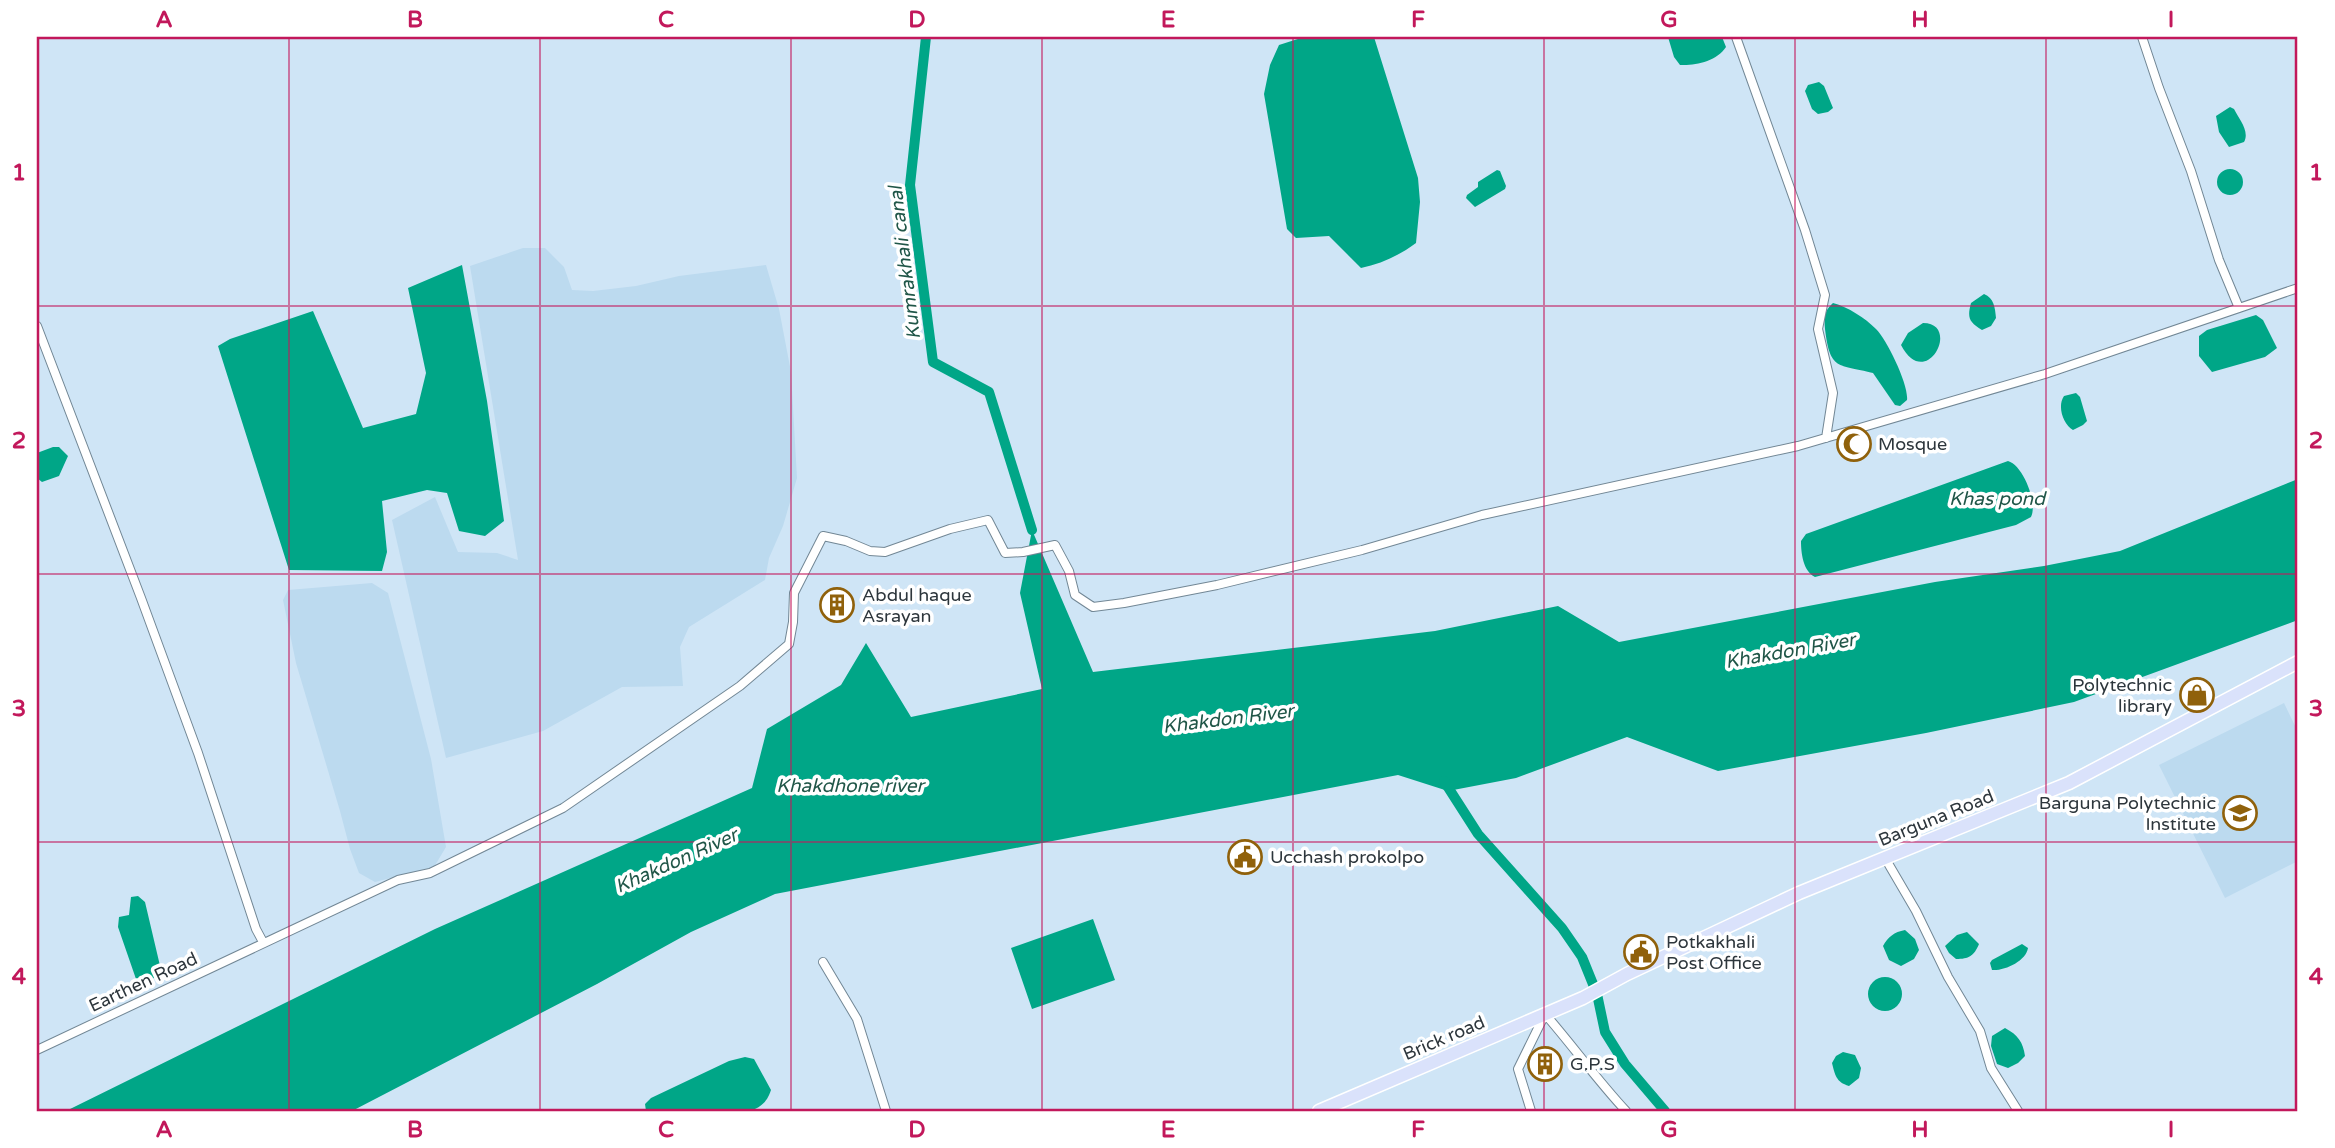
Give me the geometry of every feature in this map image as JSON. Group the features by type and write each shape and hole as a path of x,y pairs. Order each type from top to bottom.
{"main road":[{"name":"Barguna Road","path":"1583,998 1627,974 1799,893 2069,783 2298,662"},
{"name":"Brick road","path":"1319,1111 1583,998"}],"street":[{"path":"1736,37 1805,230 1825,295 1818,329 1833,393 1826,438 2045,374 2298,288"},
{"path":"2142,37 2191,171 2219,260 2239,308"},
{"path":"37,326 198,753 256,929 263,942"},
{"name":"Earthen Road","path":"37,1050 263,942 398,880 430,873 563,808 740,685 789,644 794,593 823,536 846,541 870,551 885,552 950,529 988,520 1005,553 1055,545 1069,571 1075,595 1093,607 1217,585 1362,550 1482,514 1826,438"},
{"path":"1885,858 1980,1031 1991,1068 2018,1111"},
{"path":"824,962 857,1019 886,1111"},
{"path":"1531,1111 1518,1069 1545,1014 1600,1084 1626,1111"}],"shaded area":[{"path":"523,248 545,248 564,267 572,290 593,291 636,286 679,276 766,265 779,309 791,372 797,478 783,526 769,558 765,580 689,627 680,647 683,686 622,687 543,731 446,758 392,520 435,497 458,552 497,553 518,560 470,266"},
{"path":"372,583 388,593 431,759 446,847 434,867 375,882 359,873 350,849 296,663 283,600 288,590"},
{"name":"Barguna Polytechnic Institute","path":"2284,703 2298,732 2298,861 2225,898 2159,765"}],"water":[{"path":"1304,37 1374,37 1418,178 1420,202 1416,243 1376,264 1361,268 1329,236 1296,238 1287,229 1264,94 1270,65 1279,45"},
{"path":"1668,37 1722,37 1726,47 1705,62 1680,65 1674,57"},
{"path":"1819,82 1824,86 1833,108 1818,114 1812,109 1805,91 1808,85"},
{"path":"2230,107 2234,109 2246,134 2244,142 2229,147 2219,132 2216,116"},
{"path":"2230,169 2239,173 2243,182 2239,191 2230,195 2221,191 2217,182 2221,173"},
{"path":"1497,170 1500,171 1505,189 1475,207 1466,198 1467,195 1478,187 1478,182"},
{"path":"462,265 487,401 504,521 485,536 459,531 447,493 427,490 382,501 387,552 382,571 289,570 218,346 230,339 313,311 363,428 416,414 426,373 408,288"},
{"path":"1984,294 1992,300 1996,318 1991,326 1982,330 1972,322 1969,312 1971,303"},
{"path":"1833,303 1862,317 1881,335 1905,384 1907,400 1900,406 1895,405 1873,373 1844,366 1833,359 1827,343 1825,321 1826,312"},
{"path":"2256,315 2263,320 2277,348 2265,357 2212,372 2199,356 2199,336 2207,330"},
{"path":"1923,323 1934,326 1940,333 1940,343 1929,359 1920,362 1911,358 1901,345 1908,333"},
{"path":"2076,393 2080,397 2087,421 2073,430 2064,419 2061,405 2064,396"},
{"path":"59,447 68,456 59,476 42,482 37,478 37,453"},
{"name":"Khas pond","path":"2008,461 2019,469 2031,494 2031,517 2016,525 1815,577 1805,566 1801,541 1806,534"},
{"name":"Khakdhone river","path":"2298,479 2298,620 2074,702 1926,733 1718,771 1627,737 1516,778 1448,791 1398,775 775,894 691,932 352,1111 66,1111 435,929 752,788 767,729 841,685 866,643 911,717 1042,689 1020,593 1032,530 1093,672 1435,631 1558,606 1619,642 1935,582 2044,566 2120,551"},
{"path":"138,896 145,902 161,970 150,982 142,984 136,979 118,927 119,917 129,915 131,897"},
{"path":"1093,919 1115,980 1032,1009 1011,948"},
{"path":"1905,930 1915,939 1919,950 1914,959 1901,966 1889,960 1883,946 1892,935"},
{"path":"1967,932 1979,944 1970,956 1956,959 1945,946 1957,935"},
{"path":"2022,944 2028,948 2019,961 2009,967 1992,970 1992,960"},
{"path":"1885,977 1897,982 1902,994 1897,1006 1885,1011 1873,1006 1868,994 1873,982"},
{"path":"2005,1028 2019,1039 2025,1056 2008,1068 1997,1064 1991,1046 1992,1036"},
{"path":"1843,1052 1855,1055 1861,1068 1859,1078 1849,1086 1837,1078 1832,1063 1836,1056"},
{"path":"745,1057 754,1059 771,1090 766,1101 755,1109 646,1111 645,1104 651,1098 729,1061"}],"waterway":[{"name":"Kumrakhali canal","path":"926,37 910,185 933,362 989,392 1032,530"},
{"path":"1444,781 1478,834 1562,928 1582,957 1597,994 1605,1032 1625,1064 1665,1111"}],"place":[{"name":"Mosque","path":"1854,444"},
{"name":"Abdul haque Asrayan","path":"837,605"},
{"name":"Polytechnic library","path":"2197,695"},
{"name":"Barguna Polytechnic Institute","path":"2240,813"},
{"name":"Ucchash prokolpo","path":"1245,857"},
{"name":"Potkakhali Post Office","path":"1641,952"},
{"name":"G.P.S","path":"1545,1064"}],"water label":[{"name":"Khakdon River","path":"1790,650"},
{"name":"Khakdon River","path":"1228,718"},
{"name":"Khakdon River","path":"676,860"}]}
